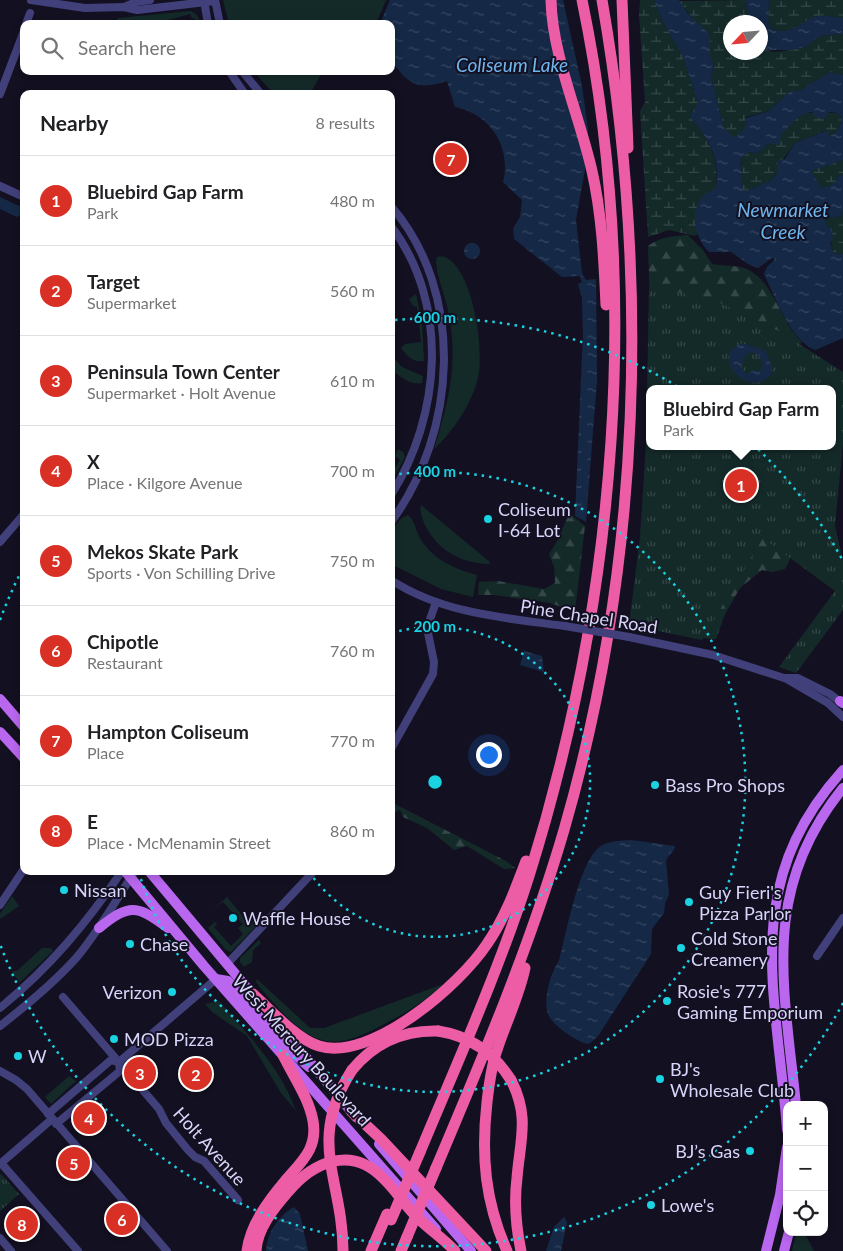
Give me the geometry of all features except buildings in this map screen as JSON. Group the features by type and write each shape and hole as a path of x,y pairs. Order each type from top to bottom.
{"highway":[{"path":"550,0 558,45 592,170 602,240 612,412"},
{"path":"371,1251 434,1120 503,950 529,876 550,802 586,647 605,515 612,412 614,339 612,237 599,107 582,0"},
{"path":"401,1251 503,1010 534,927 565,828 588,737 609,631 622,547 630,456 633,386 632,299 626,202 615,88 602,0"},
{"path":"622,0 628,130 626,202"},
{"path":"253,994 305,1039 318,1046 334,1049 368,1041 412,1016 456,981 488,944 510,904 550,802"},
{"path":"507,1251 489,1195 483,1162 484,1132 492,1068 520,993 534,927"},
{"path":"342,1251 340,1215 329,1160 328,1139 334,1108 352,1070 366,1055 388,1040 412,1032 438,1031 463,1038 481,1047 498,1062 511,1080 519,1097 524,1121 516,1192 521,1251"},
{"path":"247,1251 252,1233 267,1205 287,1178 304,1162 313,1143 314,1128 311,1114 283,1055"},
{"path":"351,1111 381,1138 452,1212 486,1251"},
{"path":"256,1251 259,1235 292,1188 314,1168 325,1163 340,1160 358,1162 375,1170 419,1219 443,1237"},
{"path":"378,1251 389,1217"},
{"name":"West Mercury Boulevard","path":"443,1237 455,1251"}],"main road":[{"path":"0,699 20,722"},
{"path":"0,732 20,754"},
{"path":"784,1101 772,968 773,914 785,864 799,832 820,797 843,770"},
{"path":"796,1101 784,966 785,916 790,888 801,855 823,814 843,788"},
{"name":"West Mercury Boulevard","path":"130,875 216,979 443,1237"},
{"name":"West Mercury Boulevard","path":"152,875 471,1251"},
{"path":"99,928 120,912 136,909 151,915 180,937"},
{"path":"216,979 228,981 295,1056 326,1080"},
{"path":"766,1251 783,1178"},
{"path":"784,1251 788,1236"}],"street":[{"path":"31,0 85,8 124,7 137,10 215,1 219,20"},
{"path":"124,7 136,2 150,0"},
{"path":"204,1 207,20"},
{"path":"27,20 30,13"},
{"path":"0,94 20,42"},
{"path":"232,75 242,90"},
{"path":"245,75 258,90"},
{"path":"0,186 20,195"},
{"path":"395,212 416,241 431,276 440,309 444,351 440,403 430,444 416,481 395,515"},
{"path":"395,233 412,261 423,290 430,325 432,358 430,391 422,429 409,465 395,489"},
{"path":"0,542 20,519"},
{"name":"Pine Chapel Road","path":"395,582 436,602 484,615 629,637 713,655 784,678 828,703 843,717"},
{"path":"395,742 433,674 434,662 427,628 436,602"},
{"name":"Pine Chapel Road","path":"784,678 798,678 842,703"},
{"path":"0,906 20,875"},
{"path":"0,1008 34,980 66,947 126,875"},
{"path":"0,1026 52,984 99,928 127,875"},
{"path":"228,964 310,875"},
{"path":"817,956 843,918"},
{"path":"119,1062 216,979"},
{"name":"Holt Avenue","path":"63,997 159,1109 168,1126 195,1157 204,1161 238,1200"},
{"path":"78,1251 1,1164 52,1119 111,1060 119,1062"},
{"path":"52,1119 120,1071 119,1062"},
{"path":"0,1071 20,1082 167,1251"},
{"path":"1,1242 11,1251"}],"green space":[{"path":"223,0 386,0 378,20 228,20"},
{"path":"640,0 654,0 662,20 683,57 698,103 690,116 703,133 714,157 717,176 716,188 704,198 698,207 698,234 695,236 669,230 648,237 640,111 645,102 639,14"},
{"path":"746,0 747,15 723,15 723,60 768,60 768,50 775,52 791,50 805,47 820,36 843,34 843,75 829,72 802,90 789,92 769,111 746,117 745,128 735,139 724,128 711,77 714,66 710,56 710,35 699,27 679,1"},
{"path":"769,0 843,0 843,18 817,16 786,31 773,30 768,23"},
{"path":"191,11 197,15 199,20 192,18 190,14 168,20 117,20 118,18"},
{"path":"257,75 321,75 312,90 270,90"},
{"path":"802,113 838,113 842,119 838,130 834,134 829,136 827,130 795,143 779,165 777,174 770,181 747,191 743,190 740,159 748,152 758,153"},
{"path":"843,160 843,175 839,176 834,185 822,188 810,171"},
{"path":"843,211 843,254 833,253 828,228 823,216 825,214 832,218 842,216 841,213"},
{"path":"688,235 703,250 712,264 747,269 764,283 794,333 802,342 797,348 650,306 648,246 662,239"},
{"path":"442,256 453,262 462,275 469,291 478,330 480,366 475,388 466,407 455,426 434,449 449,394 453,359 450,322 436,261 437,257"},
{"path":"649,287 712,299 779,331 843,372 843,443 835,526 843,561 843,610 796,673 779,667 835,591 763,538 702,640 629,625 640,537 646,444 646,450 836,450 836,385 647,385"},
{"path":"416,294 422,322 424,361 413,360 401,348 405,344 421,342 417,307 413,306 409,299"},
{"path":"395,359 402,367 423,376 422,383 418,384 409,382 395,372"},
{"path":"398,449 403,452 405,457 395,476 395,468 400,460 395,456"},
{"path":"421,505 490,562 489,564 460,558 438,543 426,527 421,513"},
{"path":"569,513 585,526 575,612 550,603 494,595 478,595 479,582 498,581 544,589 555,583 554,567 549,554 558,540"},
{"path":"408,515 410,517 429,551 451,566 477,575 473,597 441,589 395,566 395,527 402,518"},
{"path":"766,535 792,555 785,569 773,572 762,570 740,588 725,614 716,639 683,633 727,564"},
{"path":"395,804 506,861 515,868 504,869 467,846 454,850 427,828 403,817 400,810 395,812"},
{"path":"12,896 19,906 0,919 0,914"},
{"path":"227,897 249,924 253,921 256,925 264,918 231,952 226,950 208,928 215,922 217,924 214,927 231,946 243,934 238,928 243,924 223,902 213,909"},
{"path":"259,940 261,943 253,950 252,962 244,967 240,962 240,958"},
{"path":"42,948 51,948 53,951 20,982 12,973 13,971 17,971"},
{"path":"257,979 310,1028 324,1028 443,984 416,1006 370,1031 343,1041 330,1041 319,1039 295,1024 256,982"},
{"path":"219,1001 273,1066 290,1095 296,1111 281,1093 247,1036 212,1012 205,1004"},
{"path":"69,1076 76,1081 51,1104 45,1097"},
{"path":"0,1175 19,1194 0,1211"},
{"path":"796,1236 806,1236 814,1251 792,1251"}],"water":[{"name":"Coliseum Lake","path":"390,0 563,0 582,86 588,129 587,158 576,220 582,273 586,280 596,279 597,380 586,522 575,516 583,334 582,298 578,284 582,282 580,276 562,277 514,239 513,229 520,217 522,200 503,182 504,156 496,134 479,117 455,107 447,81 434,85 422,85 411,82 406,78 395,65 395,20 382,20"},
{"name":"Newmarket Creek","path":"654,0 679,0 688,14 710,35 710,56 714,66 711,77 724,128 735,138 745,128 746,118 769,111 789,92 802,90 829,72 843,75 843,160 811,171 822,188 833,185 839,176 843,175 842,216 832,218 825,214 823,216 828,227 831,228 833,238 830,242 833,253 843,254 843,338 815,350 798,338 779,306 764,274 767,267 775,259 772,258 758,268 748,264 731,252 709,252 704,247 696,227 695,213 701,198 716,188 715,157 708,141 690,116 698,103 683,57 662,20","holes":["812,112 814,116 821,119 825,118 829,112 838,113 842,119 838,130 834,134 829,136 828,130 795,143 785,159 777,161 777,174 770,181 747,191 743,190 740,159 748,152 758,153 769,143 779,145 782,132 798,117"]},
{"path":"746,0 769,0 768,22 768,15 747,15"},
{"path":"817,16 843,18 843,34 820,36 805,47 791,50 768,50 768,22 773,30 786,31"},
{"path":"0,197 20,207 20,215 17,217 0,209"},
{"path":"469,243 475,243 480,248 478,257 469,259 464,254 464,248"},
{"path":"742,343 766,351 772,368 771,375 761,382 752,382 744,380 737,375 729,362 734,348","holes":["751,352 757,354 763,362 760,372 756,370 746,374 741,367 745,356"]},
{"path":"524,651 542,656 544,672 520,665"},
{"path":"631,840 675,846 666,860 669,895 665,903 664,913 652,929 651,954 598,1036 589,1044 584,1043 566,1033 550,1018 546,1002 548,987 559,961 574,899 586,866 593,854 601,846 612,842"},
{"path":"294,1207 300,1214 308,1251 266,1251 274,1226 283,1215"},
{"path":"564,1217 567,1222 561,1251 546,1251 554,1227"}],"place":[{"name":"Hampton Coliseum","path":"451,159"},
{"name":"Bluebird Gap Farm","path":"741,485"},
{"name":"Coliseum I-64 Lot","path":"488,519"},
{"name":"Bass Pro Shops","path":"655,785"},
{"name":"Nissan","path":"64,890"},
{"name":"Guy Fieri's Pizza Parlor","path":"689,902"},
{"name":"Waffle House","path":"233,918"},
{"name":"Chase","path":"130,944"},
{"name":"Cold Stone Creamery","path":"681,948"},
{"name":"Verizon","path":"172,992"},
{"name":"Rosie's 777 Gaming Emporium","path":"667,1001"},
{"name":"MOD Pizza","path":"114,1039"},
{"name":"W","path":"18,1056"},
{"name":"Peninsula Town Center","path":"140,1073"},
{"name":"Target","path":"196,1074"},
{"name":"BJ's Wholesale Club","path":"660,1079"},
{"name":"X","path":"89,1118"},
{"name":"BJ’s Gas","path":"750,1151"},
{"name":"Mekos Skate Park","path":"74,1163"},
{"name":"Lowe's","path":"651,1205"},
{"name":"Chipotle","path":"122,1219"},
{"name":"E","path":"22,1224"}]}
